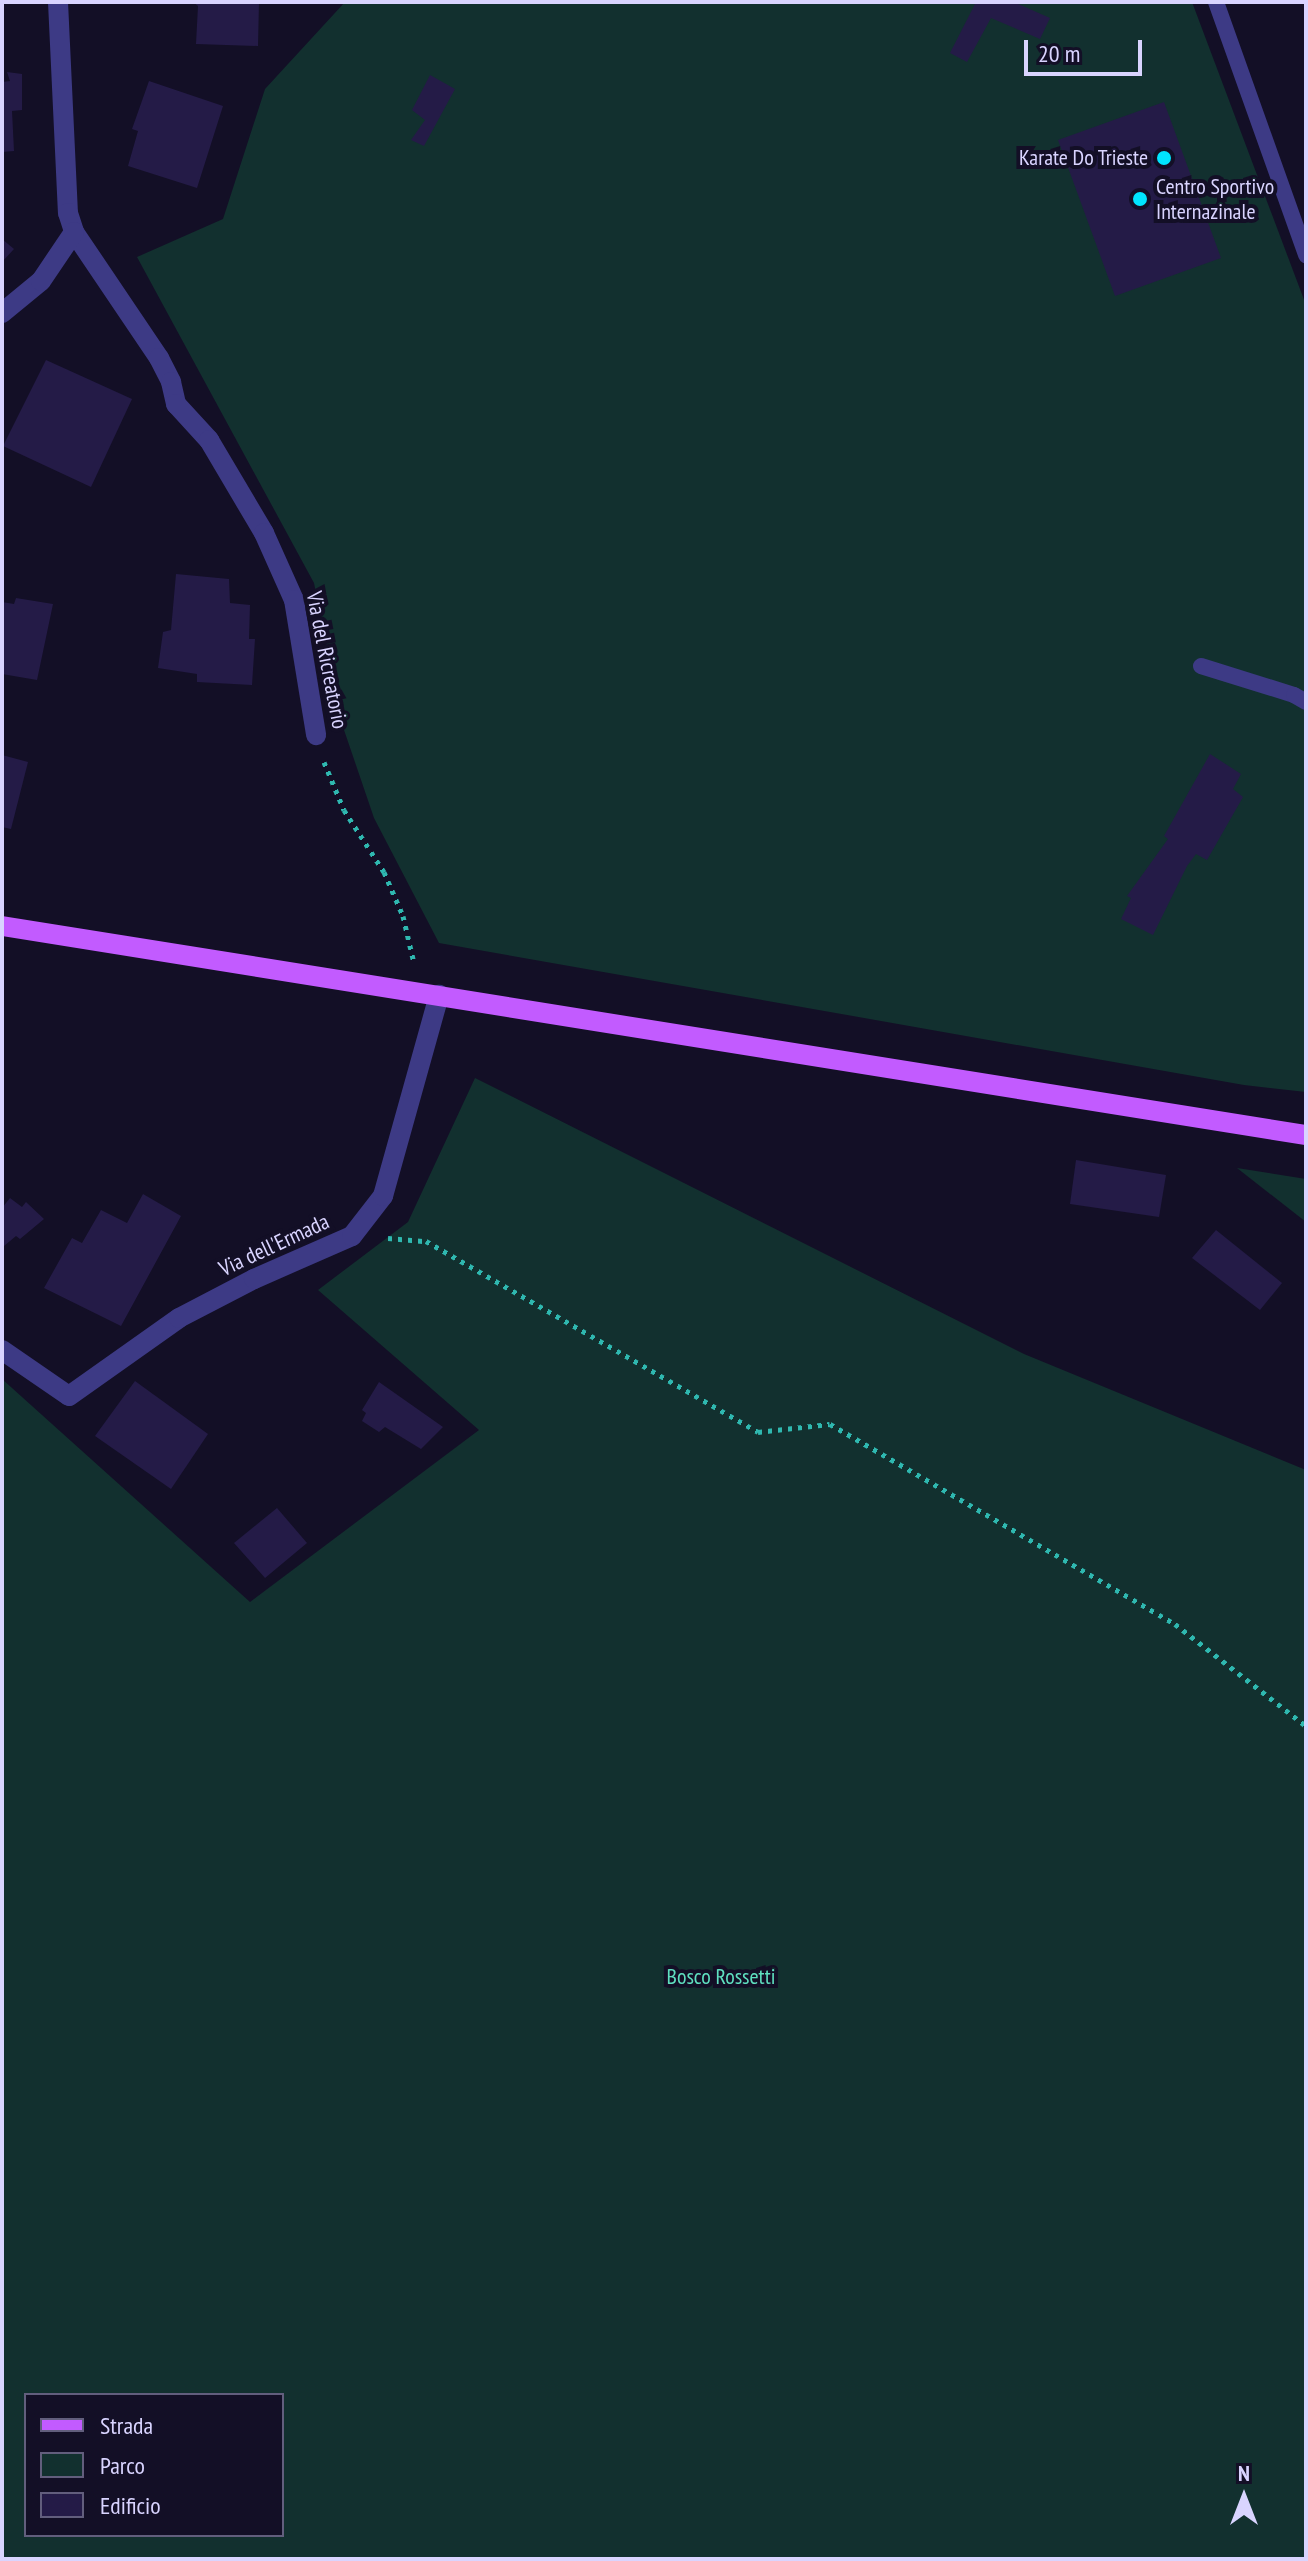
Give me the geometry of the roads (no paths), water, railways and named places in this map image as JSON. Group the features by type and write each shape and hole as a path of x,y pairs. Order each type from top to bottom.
{"main road":[{"path":"2,926 1306,1135"}],"street":[{"name":"Via del Ricreatorio","path":"58,2 68,213 74,232 159,358 171,382 176,404 209,440 264,533 294,600 316,735"},
{"path":"2,313 41,281 74,232"},
{"name":"Via dell'Ermada","path":"2,1350 69,1396 179,1318 254,1279 352,1236 383,1196 429,994"}],"lane":[{"path":"1216,2 1306,255"},
{"path":"1201,666 1294,695 1306,702"}],"place":[{"name":"Karate Do Trieste","path":"1164,158"},
{"name":"Centro Sportivo Internazinale","path":"1140,199"}],"park label":[{"name":"Bosco Rossetti","path":"721,1977"}]}
